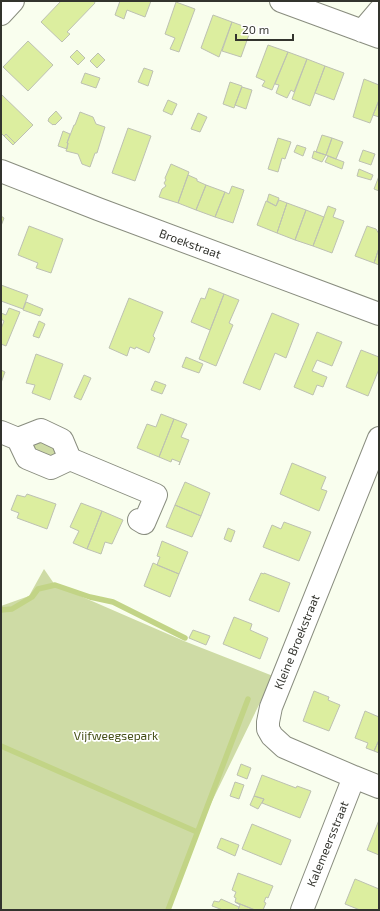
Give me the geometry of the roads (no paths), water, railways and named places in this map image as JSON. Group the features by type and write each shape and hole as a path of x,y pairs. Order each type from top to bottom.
{"street":[{"path":"1,14 13,1"},
{"path":"281,1 371,34 379,11"},
{"name":"Broekstraat","path":"1,171 98,209 379,314"},
{"path":"70,459 51,468 27,458 10,435 41,430 62,440 70,459 156,495 144,523 139,520"},
{"name":"Kleine Broekstraat","path":"379,438 271,707 268,722 268,729 272,736 284,747 354,778 379,787"},
{"name":"Kalemeersstraat","path":"302,910 354,778"}],"waterway":[{"path":"1,610 12,609 32,597 38,589 55,585 90,597 113,602 185,638"},
{"path":"168,910 248,699"},
{"path":"1,746 197,832"}],"park label":[{"name":"Vijfweegsepark","path":"116,736"}]}
